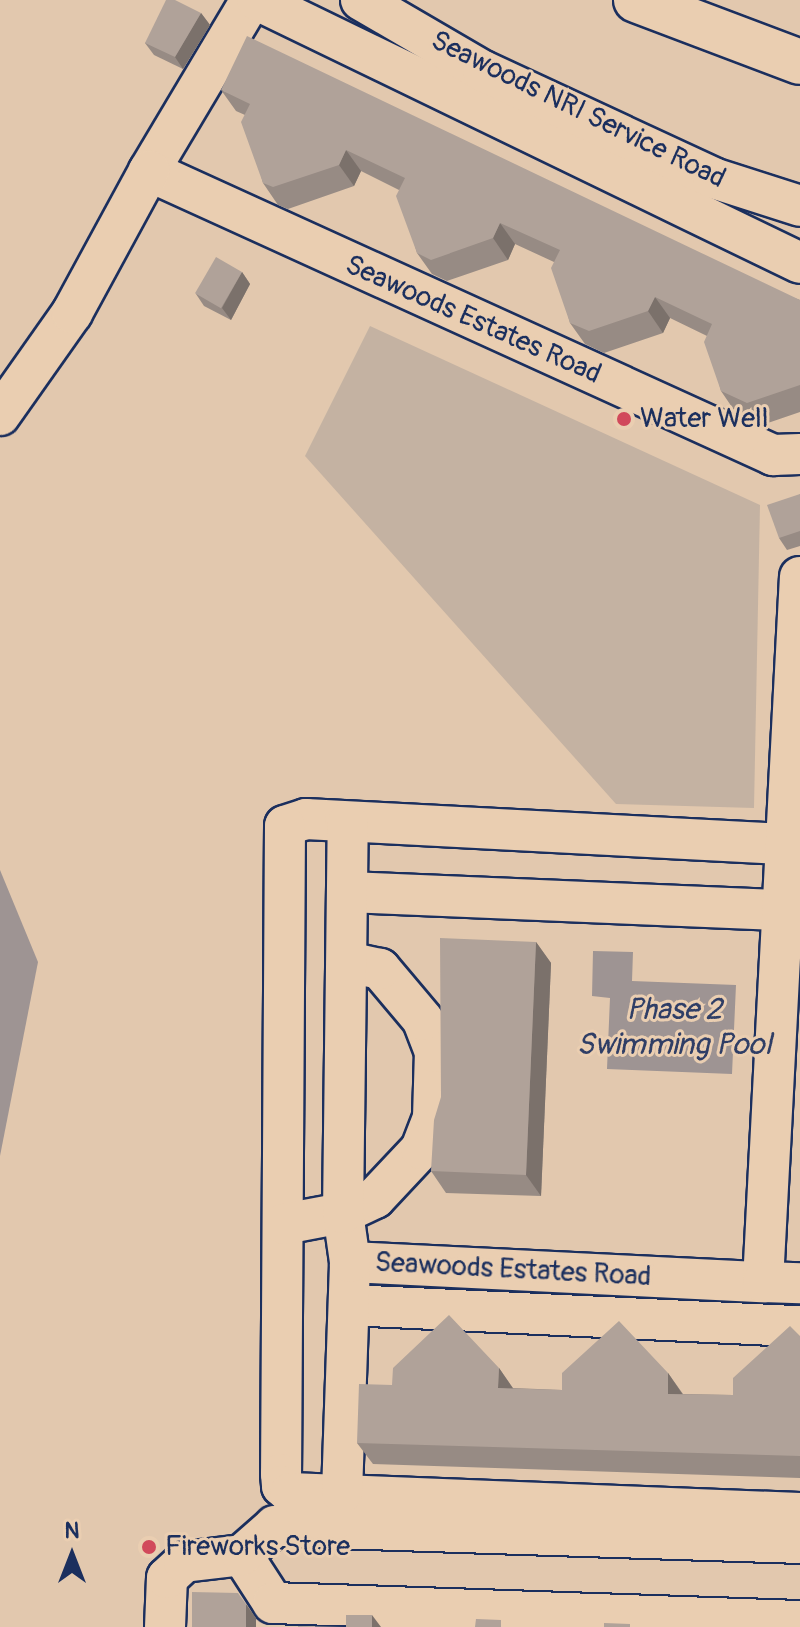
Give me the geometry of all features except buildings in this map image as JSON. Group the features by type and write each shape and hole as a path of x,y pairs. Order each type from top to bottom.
{"main road":[{"path":"636,0 800,62"}],"street":[{"path":"0,415 72,313 149,171 251,0"},
{"path":"257,0 800,263"},
{"name":"Seawoods NRI Service Road","path":"361,0 497,77 713,178 800,206"},
{"name":"Seawoods Estates Road","path":"149,171 773,455 800,454"},
{"name":"Seawoods Estates Road","path":"342,1493 350,1262 782,1282 785,1134 780,910 789,854 792,805 800,577"},
{"path":"789,854 589,836 306,819 285,826 282,1486 290,1493 800,1513"},
{"path":"348,823 343,1213 350,1262"},
{"path":"533,900 536,834"},
{"path":"588,902 589,836"},
{"path":"348,892 780,910"},
{"path":"284,1224 343,1213 375,1198 407,1167 433,1118 438,1085 431,1041 405,992 380,969 347,962"},
{"path":"553,1273 553,1314"},
{"path":"349,1305 800,1326"},
{"path":"165,1627 167,1578 184,1562 242,1555 275,1526 800,1543"},
{"path":"242,1555 273,1615 800,1621"}],"shaded area":[{"path":"370,326 760,505 754,808 616,804 305,456"}],"water":[{"path":"0,870 38,962 0,1156"},
{"name":"Phase 2 Swimming Pool","path":"593,951 633,952 632,981 736,985 732,1074 607,1069 610,998 592,996"}],"place":[{"name":"Water Well","path":"624,419"},
{"name":"Fireworks Store","path":"149,1547"}]}
